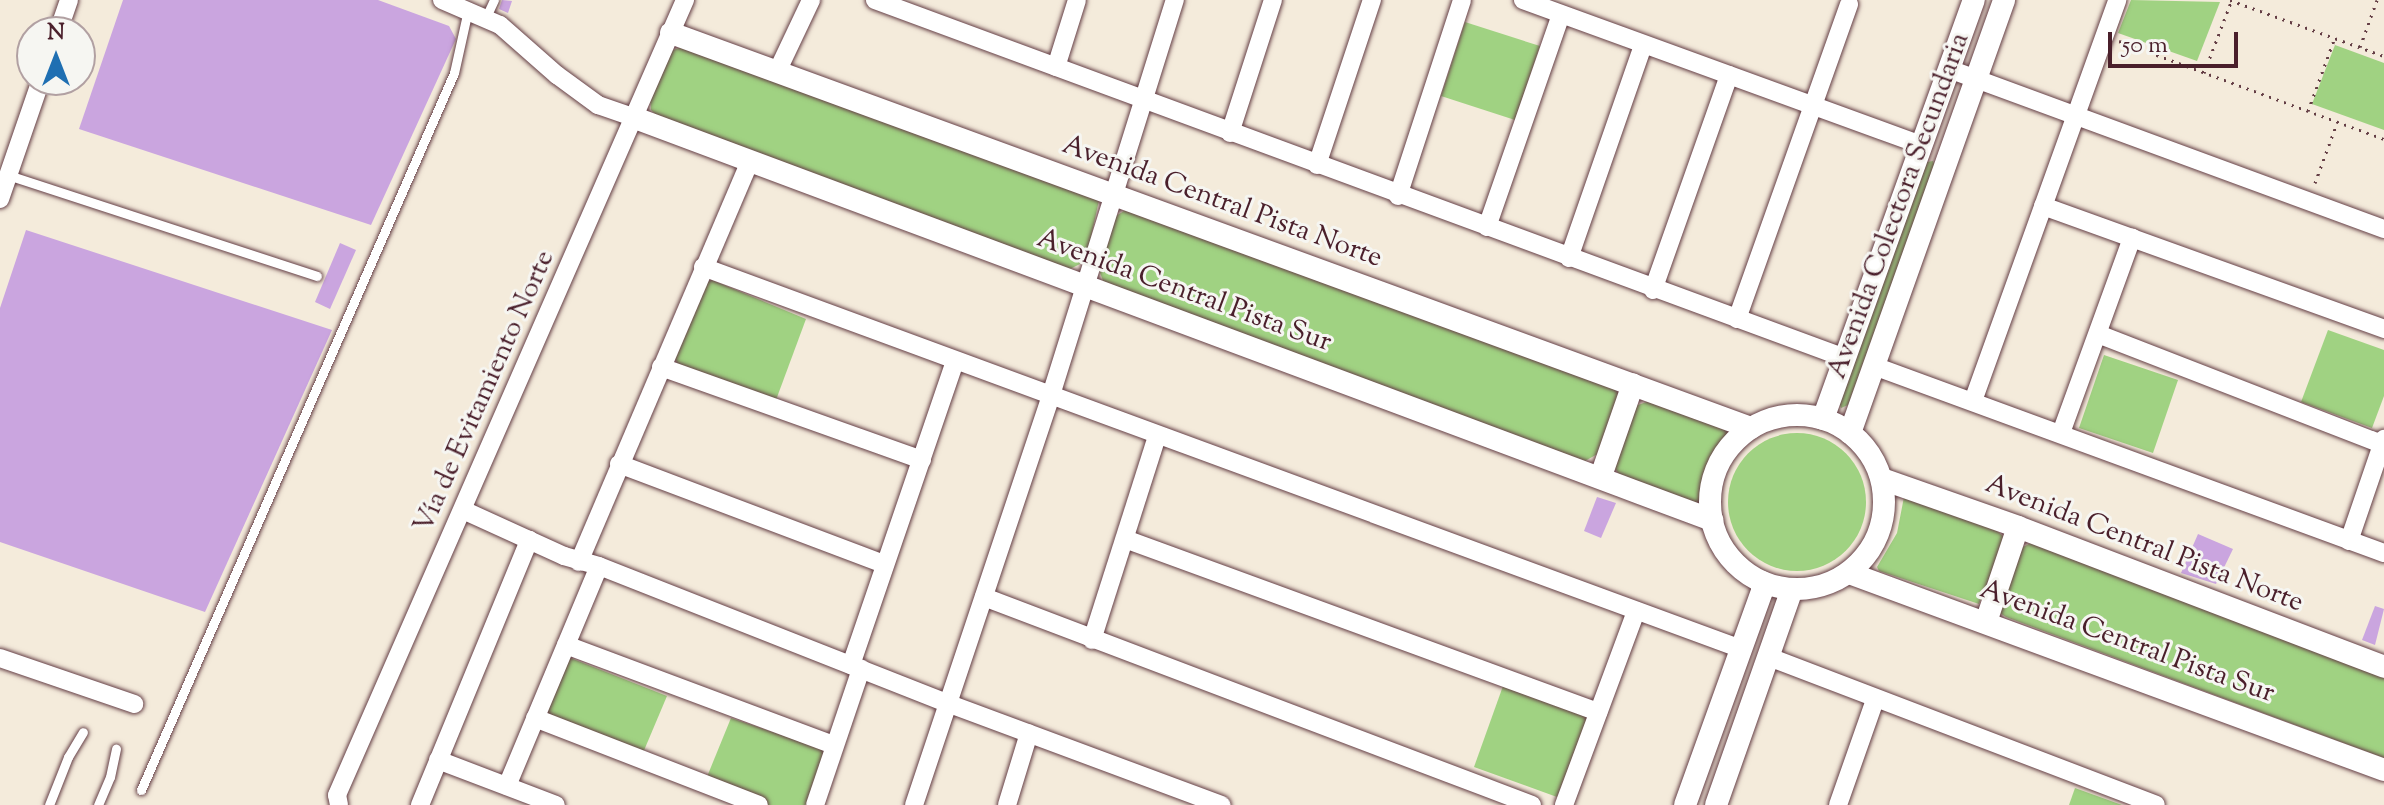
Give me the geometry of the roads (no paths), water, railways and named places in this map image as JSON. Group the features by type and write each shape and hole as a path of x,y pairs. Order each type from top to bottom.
{"street":[{"path":"442,0 468,10 490,8 598,105 635,118"},
{"name":"Vía de Evitamiento Norte","path":"339,805 337,795 685,0"},
{"path":"777,72 811,0"},
{"path":"875,0 1398,196 1845,358"},
{"path":"1056,67 1077,0"},
{"path":"914,805 1051,395 1175,0"},
{"path":"1230,133 1273,0"},
{"path":"1317,165 1372,0"},
{"path":"1398,196 1462,0"},
{"path":"1523,0 1922,145"},
{"name":"Avenida Colectora Secundaria","path":"1823,419 1974,0"},
{"name":"Avenida Colectora Secundaria","path":"1850,433 2004,0"},
{"path":"1973,401 2117,0"},
{"path":"1737,319 1814,107 1846,1"},
{"path":"1487,227 1561,15"},
{"name":"Avenida Central Pista Norte","path":"671,33 1751,428"},
{"path":"1569,258 1643,46"},
{"path":"1949,69 2384,229"},
{"path":"1653,290 1729,75"},
{"path":"0,199 35,96"},
{"name":"Avenida Central Pista Sur","path":"635,118 749,163 1601,476 1712,520"},
{"path":"579,562 749,163"},
{"path":"2043,206 2384,329"},
{"path":"2061,433 2132,238"},
{"path":"703,267 1741,649"},
{"path":"2098,334 2383,442 2349,541"},
{"path":"815,805 883,564 955,362"},
{"path":"1874,366 2384,553"},
{"path":"661,367 922,460"},
{"path":"1601,476 1633,384"},
{"path":"1791,415 1823,419 1850,433 1870,453 1882,479 1885,506 1880,531 1868,554 1849,573 1812,588 1792,589 1762,582 1729,557 1712,520 1714,478 1735,441 1751,428 1791,415"},
{"path":"1092,640 1157,436"},
{"path":"619,464 883,564"},
{"name":"Avenida Central Pista Norte","path":"1882,479 2018,527 2384,667"},
{"path":"463,510 579,562 599,566 947,703 1222,805"},
{"path":"1986,622 2018,527"},
{"path":"1125,539 1598,712"},
{"path":"420,805 529,540"},
{"path":"507,786 599,566"},
{"name":"Avenida Central Pista Sur","path":"1849,573 2384,770"},
{"path":"1685,805 1762,591 1762,582"},
{"path":"1716,805 1792,589"},
{"path":"984,597 1532,805"},
{"path":"1564,805 1636,611"},
{"path":"566,645 834,745"},
{"path":"1769,657 2156,805"},
{"path":"0,658 134,704"},
{"path":"1838,805 1875,700"},
{"path":"535,718 759,805"},
{"path":"1007,805 1029,733"},
{"path":"438,760 556,805"}],"lane":[{"path":"141,790 454,73 468,10"},
{"path":"8,175 317,276"},
{"path":"49,805 83,732"},
{"path":"98,805 110,777 116,749"}]}
